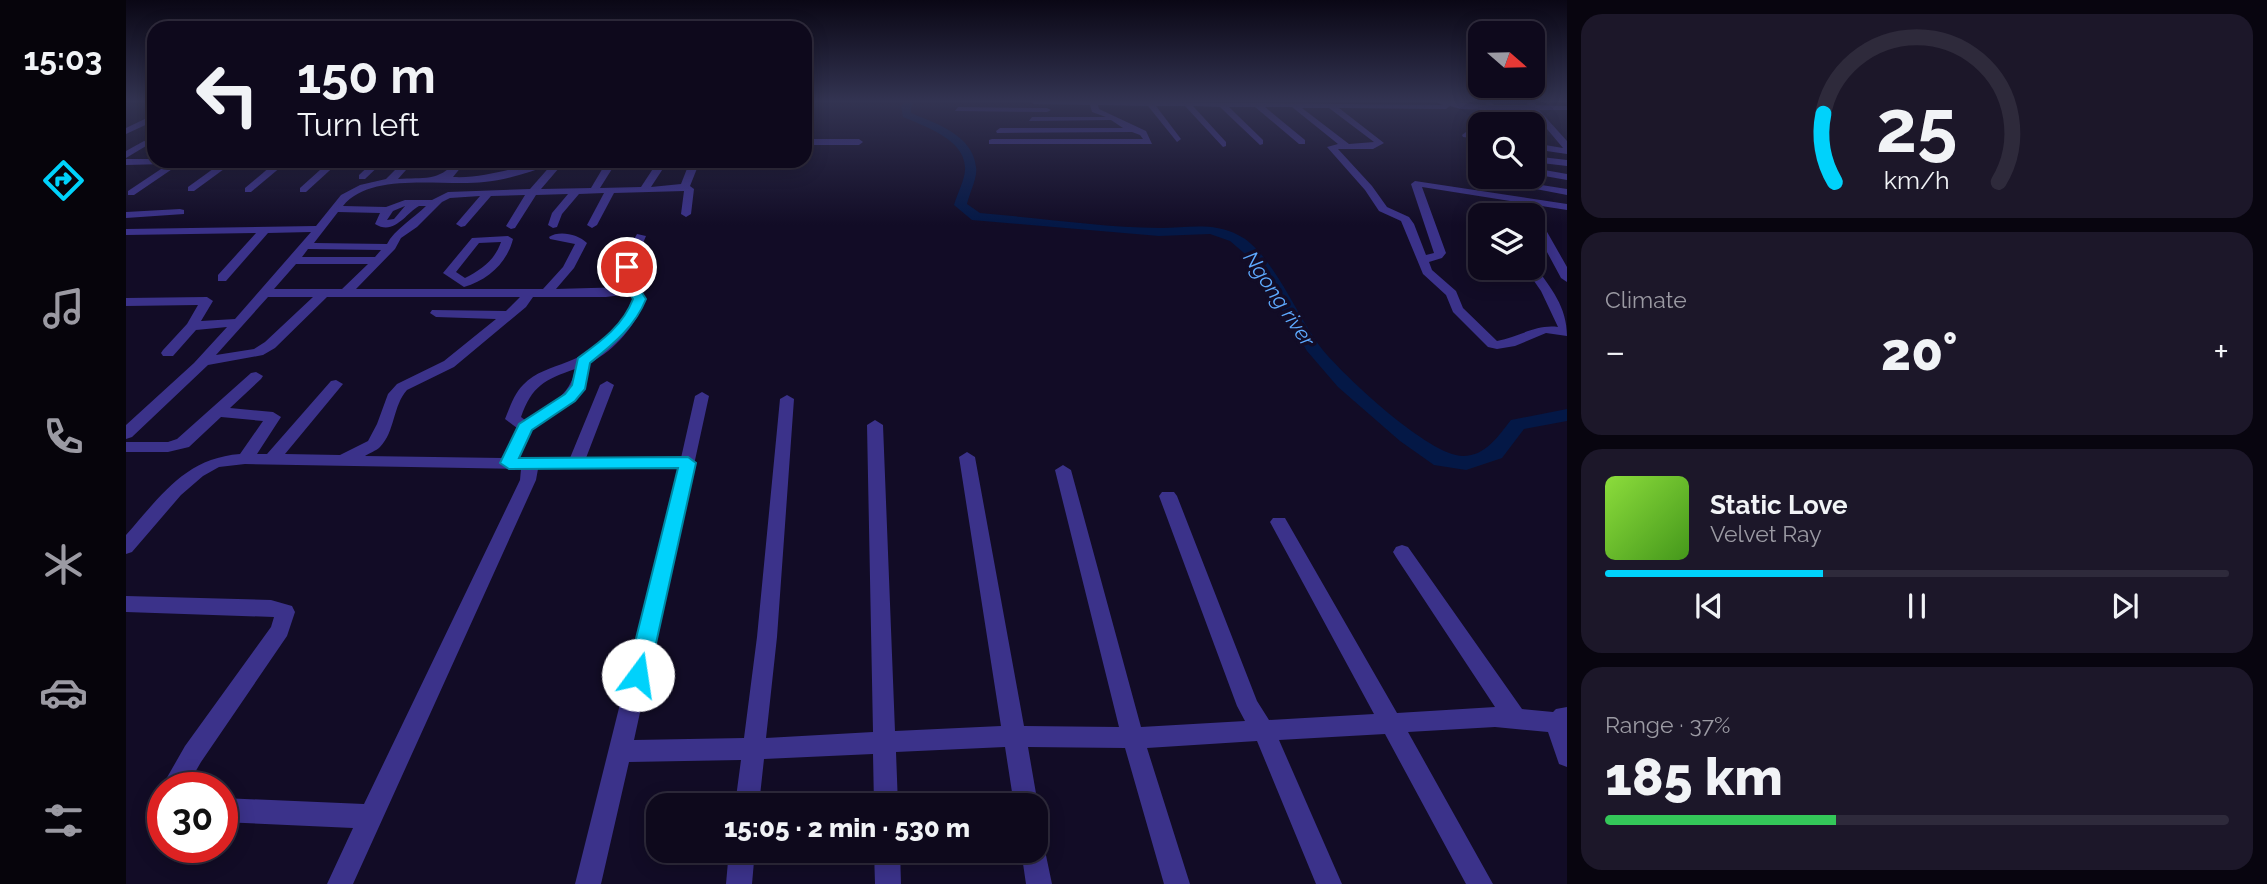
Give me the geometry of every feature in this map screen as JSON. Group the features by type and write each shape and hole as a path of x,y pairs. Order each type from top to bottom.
{"street":[{"path":"1341,142 1345,145"},
{"path":"1378,142 1380,144 1373,146 1331,147 1369,188 1383,209 1405,219 1427,272 1452,294 1457,309 1493,344 1515,342 1544,329 1567,332"},
{"path":"126,155 147,143"},
{"path":"1545,147 1567,149"},
{"path":"1545,160 1567,163"},
{"path":"126,162 147,162"},
{"path":"131,193 168,168"},
{"path":"191,189 220,168"},
{"path":"248,190 275,168"},
{"path":"303,190 327,168"},
{"path":"362,177 372,168"},
{"path":"390,181 402,168"},
{"path":"442,179 456,168"},
{"path":"519,173 522,168"},
{"path":"126,434 204,361 293,261 316,229 351,193 390,181 471,181 507,177 533,168"},
{"path":"511,226 554,168"},
{"path":"594,190 608,168"},
{"path":"649,190 645,188 658,168"},
{"path":"681,188 685,186 692,168"},
{"path":"1545,173 1567,177"},
{"path":"1426,259 1440,253 1416,184 1418,183 1567,207"},
{"path":"346,292 391,247 396,236 447,195 681,188 689,189 686,214"},
{"path":"1545,188 1567,192"},
{"path":"592,225 611,190"},
{"path":"546,293 568,268 581,243 554,231 557,213 576,191"},
{"path":"461,224 488,193"},
{"path":"334,209 387,210 400,203 433,204"},
{"path":"126,215 180,212"},
{"path":"126,232 316,229"},
{"path":"222,278 265,230"},
{"path":"525,427 513,419 529,386 545,375 583,361 618,334 640,299 628,280 627,267 641,236"},
{"path":"1545,238 1567,278"},
{"path":"454,294 464,283 490,270 509,240 474,241 449,273 464,283"},
{"path":"304,246 391,247"},
{"path":"293,261 379,260"},
{"path":"1539,280 1567,332"},
{"path":"264,293 454,294 633,290"},
{"path":"204,361 258,352 270,345 325,292"},
{"path":"341,461 374,444 385,424 395,394 402,387 449,365 522,304 530,293"},
{"path":"126,302 207,301 192,326 168,353"},
{"path":"126,313 142,302"},
{"path":"436,313 507,315"},
{"path":"192,326 239,322"},
{"path":"509,463 525,427 570,397 579,386 583,361"},
{"path":"126,447 167,447 183,443 220,412 256,376"},
{"path":"271,460 336,384"},
{"path":"576,464 607,385"},
{"path":"588,884 702,396"},
{"path":"748,793 767,638 787,399"},
{"path":"220,412 273,417 244,458"},
{"path":"874,425 886,793"},
{"path":"967,457 1024,793"},
{"path":"126,547 188,480 206,466 244,458 530,464 688,463"},
{"path":"340,884 528,480 530,464"},
{"path":"1063,470 1133,738 1177,884"},
{"path":"1168,496 1248,706 1264,732 1329,884"},
{"path":"1279,522 1480,884"},
{"path":"1402,552 1515,718"},
{"path":"126,604 271,608 285,612 280,630 182,772"},
{"path":"620,751 752,749 1015,736 1133,738 1264,732 1388,722 1515,718 1564,720 1559,732 1567,756"},
{"path":"238,811 371,817"},
{"path":"739,884 741,863"},
{"path":"887,863 888,884"},
{"path":"1036,863 1039,884"}],"waterway":[{"name":"Ngong river","path":"956,142 964,151 971,167 960,205 977,217 1159,232 1211,230 1235,238 1256,257 1315,351 1344,383 1407,437 1441,460 1466,463 1495,453 1518,424 1567,415"}],"route":[{"path":"627,267 628,280 640,299 637,306 618,334 597,353 583,361 579,386 570,397 525,427 509,463 688,463 638,675"}]}
